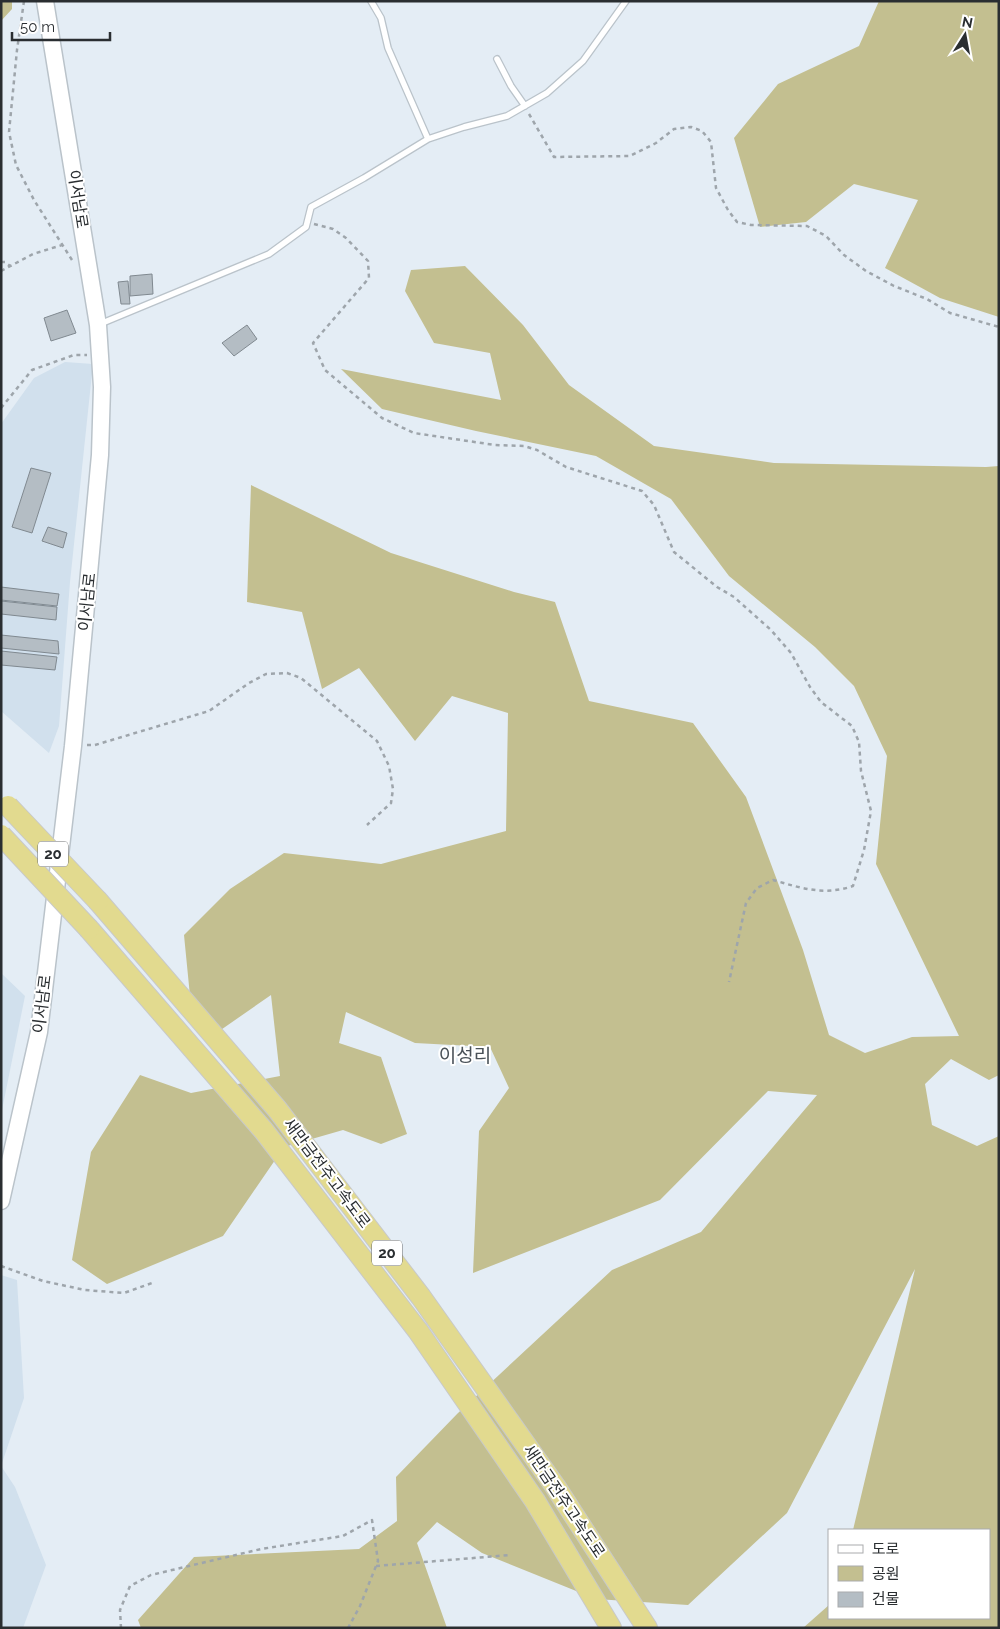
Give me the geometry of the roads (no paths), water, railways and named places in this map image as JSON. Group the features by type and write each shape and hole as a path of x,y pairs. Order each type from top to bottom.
{"highway":[{"name":"새만금전주고속도로","path":"5,803 98,901 277,1109 421,1297 555,1486 647,1628"},
{"name":"새만금전주고속도로","path":"1,835 88,928 264,1131 418,1331 535,1501 611,1628"}],"main road":[{"name":"이서남로","path":"1,1201 39,1032 73,746 100,455 102,387 98,325 45,1"}],"lane":[{"path":"371,1 380,18 388,48 428,139"},
{"path":"98,325 269,254 306,227 311,207 364,178 428,139 507,116 547,93 583,61 626,1"},
{"path":"497,60 511,86 525,106"}],"district":[{"name":"이성리","path":"465,1055"}]}
